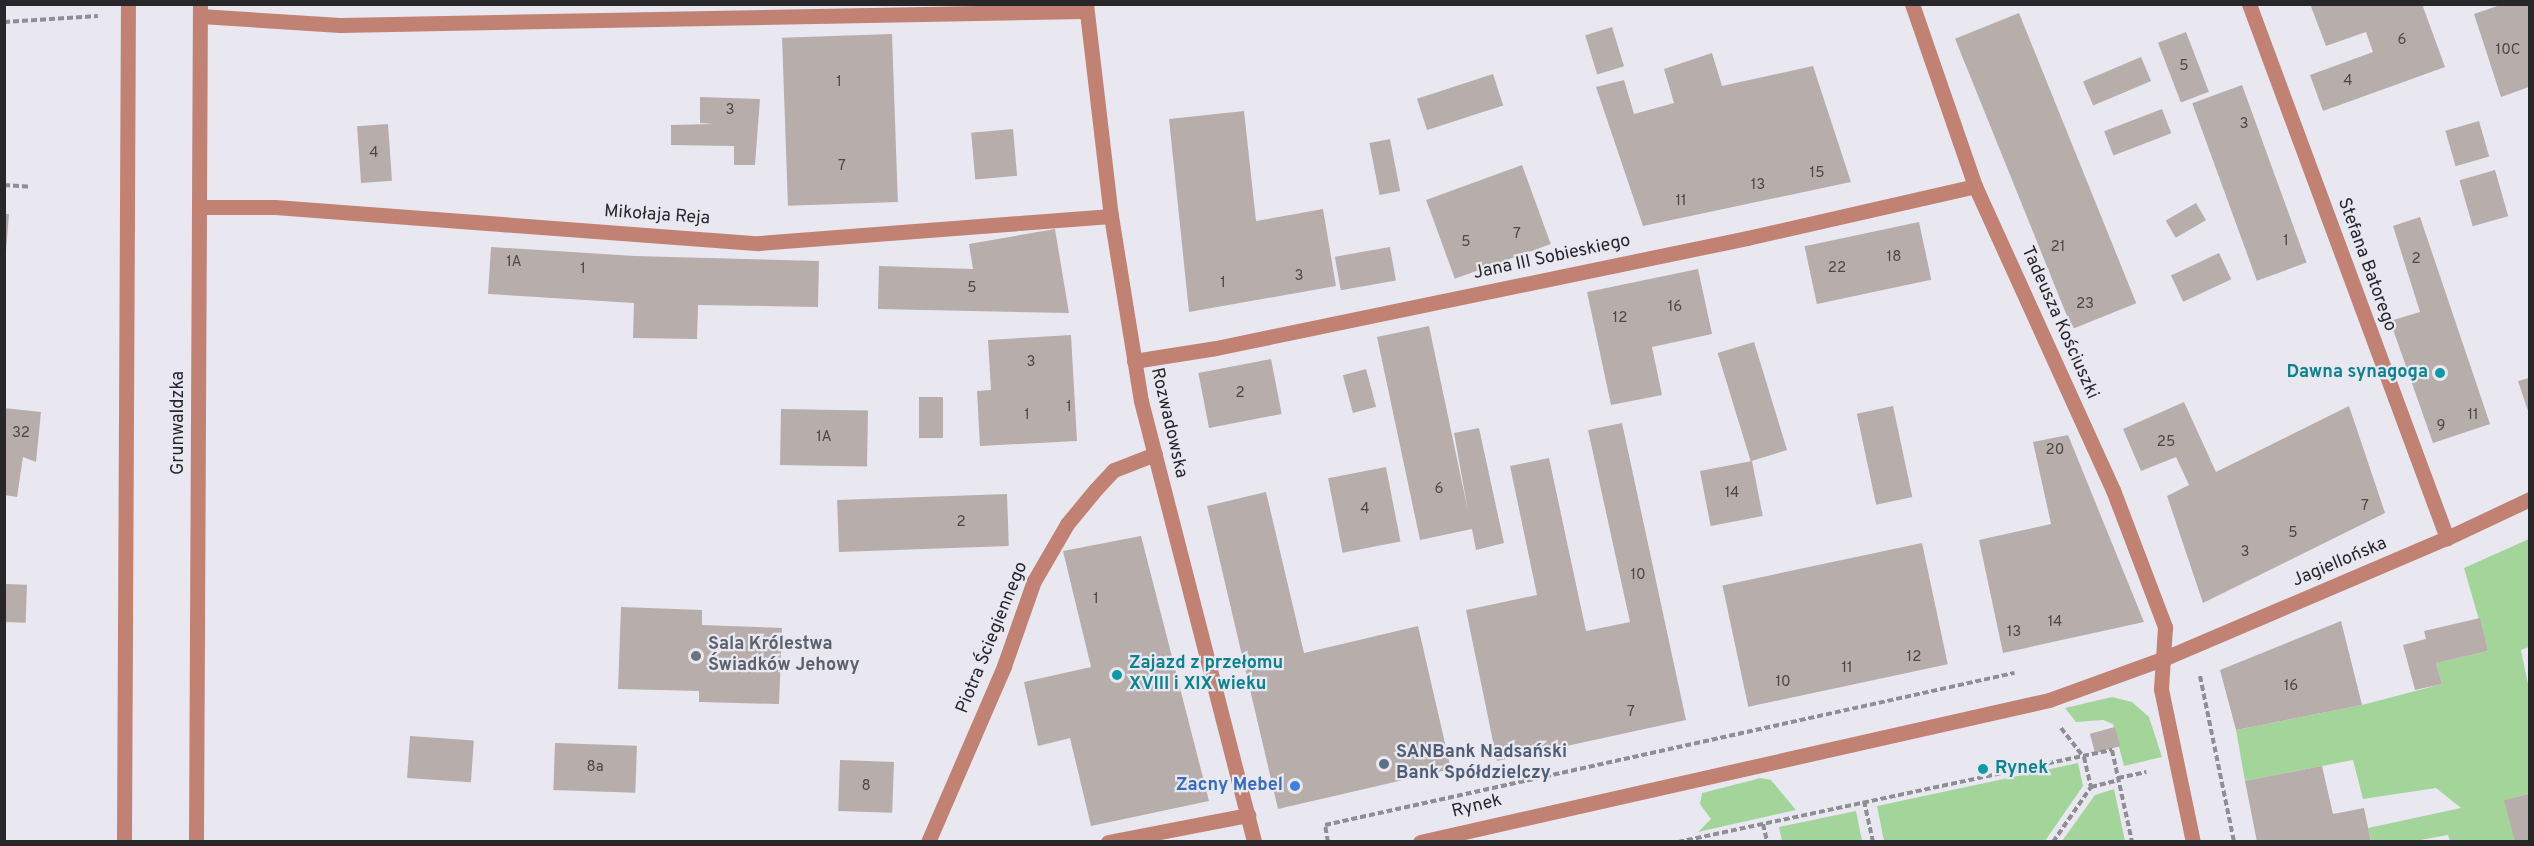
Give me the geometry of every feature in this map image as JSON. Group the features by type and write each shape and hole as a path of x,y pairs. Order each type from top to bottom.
{"street":[{"name":"Tadeusza Kościuszki","path":"1912,4 1976,186 2113,490 2165,627 2165,658"},
{"name":"Stefana Batorego","path":"2249,4 2447,538"},
{"path":"200,10 340,24 1086,8"},
{"name":"Rozwadowska","path":"1086,8 1111,216 1134,361 1155,454 1254,842"},
{"path":"124,842 128,10"},
{"name":"Grunwaldzka","path":"196,842 201,207 200,10"},
{"name":"Jana III Sobieskiego","path":"1134,361 1216,348 1747,238 1976,186"},
{"name":"Mikołaja Reja","path":"201,207 275,207 759,243 1111,216"},
{"name":"Piotra Ściegiennego","path":"928,842 1004,666 1034,581 1067,524 1114,470 1155,454"},
{"name":"Jagiellońska","path":"2165,658 2447,538 2529,499"},
{"path":"2165,658 2161,689 2193,842"},
{"name":"Rynek","path":"1420,842 1536,812 1846,748 2049,700 2165,658"},
{"path":"1108,842 1248,815"}],"path":[{"path":"4,22 128,10"},
{"path":"4,185 30,187"},
{"path":"2194,646 2234,842"},
{"path":"1328,842 1325,825 2015,672"},
{"path":"2057,721 2084,757 2091,788"},
{"path":"1678,842 2112,750 2132,842"},
{"path":"2053,842 2091,788 2153,770"},
{"path":"1864,801 1873,842"},
{"path":"1763,824 1767,842"}],"green space":[{"path":"2529,539 2529,647 2521,650 2529,689 2529,794 2505,800 2515,841 2450,841 2448,835 2415,841 2371,841 2368,828 2461,808 2436,788 2363,799 2353,760 2245,781 2236,730 2362,705 2442,684 2436,663 2488,651 2464,568"},
{"path":"2112,697 2132,702 2149,717 2162,757 2124,766 2113,724 2103,720 2076,722 2065,708"},
{"path":"2078,763 2083,786 2045,841 1884,841 1877,806"},
{"path":"1761,778 1771,780 1796,810 1698,832 1711,819 1700,804 1702,793"},
{"path":"2114,789 2125,841 2062,841 2095,795"},
{"path":"1856,811 1862,841 1782,841 1779,827"}],"building":[{"path":"2310,4 2422,4 2445,67 2323,111 2310,75 2373,52 2366,32 2326,46"},
{"path":"2503,4 2529,4 2529,87 2501,97 2474,14"},
{"path":"2019,13 2136,303 2072,329 1955,39"},
{"path":"1612,27 1624,66 1597,74 1585,35"},
{"path":"2186,32 2209,92 2181,103 2158,43"},
{"path":"892,34 898,202 788,206 782,38"},
{"path":"1712,53 1722,86 1813,66 1851,182 1643,226 1596,87 1624,80 1634,114 1674,103 1664,69"},
{"path":"2141,57 2151,81 2093,106 2083,82"},
{"path":"1493,74 1503,105 1427,130 1417,99"},
{"path":"2242,85 2307,263 2257,281 2192,103"},
{"path":"700,97 760,99 755,165 734,165 734,146 671,145 671,125 713,124 700,123"},
{"path":"2162,109 2171,133 2113,155 2104,131"},
{"path":"1244,111 1256,221 1323,209 1336,286 1189,312 1169,119"},
{"path":"2479,121 2489,157 2456,166 2445,131"},
{"path":"388,124 392,181 361,183 357,126"},
{"path":"1013,129 1017,176 975,179 971,133"},
{"path":"1390,139 1400,191 1379,195 1369,143"},
{"path":"1522,165 1551,244 1455,279 1426,200"},
{"path":"2495,170 2508,216 2473,226 2459,180"},
{"path":"2196,203 2206,220 2176,238 2166,220"},
{"path":"4,214 9,214 6,251 4,251"},
{"name":"Dawna synagoga","path":"2420,217 2490,424 2433,443 2390,321 2420,312 2393,226"},
{"path":"1919,222 1931,280 1817,304 1805,246"},
{"path":"1055,229 1069,313 878,309 879,266 973,269 969,244"},
{"path":"491,247 635,256 819,261 818,307 698,305 697,339 633,338 634,303 488,294"},
{"path":"1390,247 1396,280 1341,290 1335,257"},
{"path":"2219,253 2231,279 2183,302 2171,275"},
{"path":"1698,269 1712,334 1652,347 1662,395 1611,405 1587,292"},
{"path":"1429,326 1468,511 1454,433 1479,428 1504,543 1476,550 1472,529 1420,540 1377,337"},
{"path":"1071,335 1077,441 980,446 977,391 991,390 988,340"},
{"path":"1754,342 1787,450 1751,461 1718,353"},
{"path":"1271,359 1282,414 1209,428 1198,373"},
{"path":"1366,369 1376,407 1353,413 1343,375"},
{"path":"2529,378 2529,414 2518,381"},
{"path":"919,397 943,397 943,438 919,438"},
{"path":"2184,402 2216,472 2349,406 2385,513 2203,603 2167,496 2189,485 2176,457 2141,471 2123,429"},
{"path":"1893,406 1912,497 1876,505 1857,414"},
{"path":"4,408 41,412 36,462 23,457 17,497 4,495"},
{"path":"781,409 868,411 867,467 780,465"},
{"path":"1622,423 1686,720 1497,761 1466,610 1537,595 1510,466 1549,458 1586,631 1630,622 1588,430"},
{"path":"2068,435 2144,622 2003,653 1979,540 2051,524 2033,442"},
{"path":"1752,461 1763,516 1711,526 1700,471"},
{"path":"1386,467 1401,542 1343,553 1328,478"},
{"path":"1266,492 1304,653 1418,626 1451,769 1278,809 1207,506"},
{"path":"1007,494 1009,546 839,552 837,500"},
{"name":"Zajazd z przełomu XVIII i XIX wieku","path":"1141,536 1209,801 1091,826 1070,738 1038,746 1024,682 1091,667 1063,551"},
{"path":"1922,543 1948,664 1748,707 1722,585"},
{"path":"4,584 27,585 26,623 4,622"},
{"path":"621,607 702,610 702,625 782,628 779,704 699,702 699,691 618,689"},
{"path":"2480,618 2488,651 2436,663 2442,684 2415,690 2403,645 2426,639 2424,631"},
{"path":"2341,621 2362,705 2236,730 2220,670"},
{"path":"2115,727 2120,746 2095,753 2090,734"},
{"path":"410,736 474,740 471,782 407,778"},
{"path":"555,743 637,746 635,793 553,790"},
{"path":"840,760 894,762 892,813 838,811"},
{"path":"2322,766 2333,814 2364,808 2371,842 2257,842 2245,781"},
{"path":"2529,794 2529,842 2515,842 2504,800"}],"place":[{"name":"Dawna synagoga","path":"2440,373"},
{"name":"Sala Królestwa Świadków Jehowy","path":"696,656"},
{"name":"Zajazd z przełomu XVIII i XIX wieku","path":"1117,675"},
{"name":"SANBank Nadsański Bank Spółdzielczy","path":"1384,764"},
{"name":"Rynek","path":"1983,769"},
{"name":"Zacny Mebel","path":"1295,786"}]}
